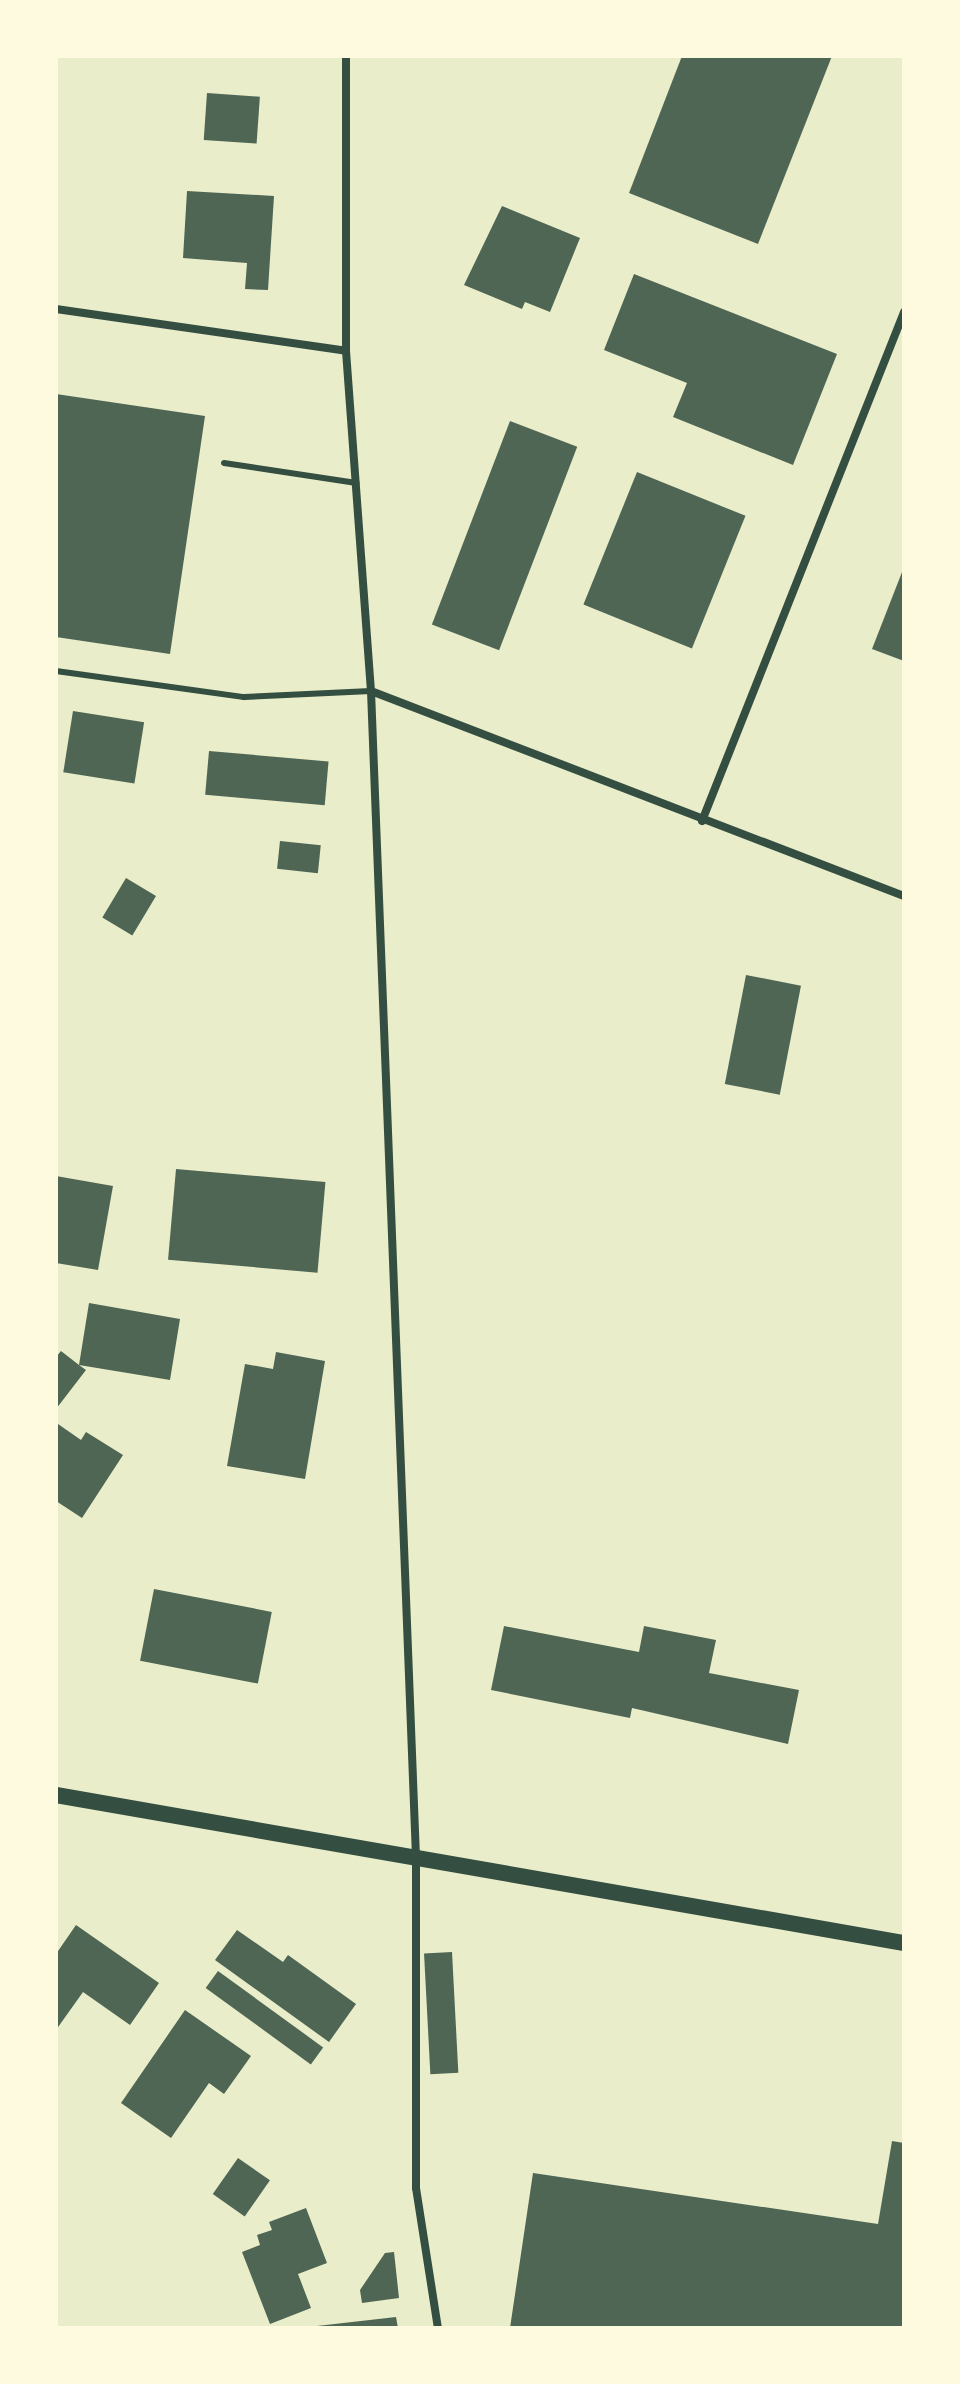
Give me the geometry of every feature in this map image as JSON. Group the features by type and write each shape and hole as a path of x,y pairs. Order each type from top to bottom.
{"main road":[{"path":"56,1795 904,1943"}],"street":[{"path":"346,56 346,351 371,691 416,1858 416,2188 438,2328"},
{"path":"56,309 346,351"},
{"path":"702,821 904,312"},
{"path":"371,691 702,821 904,896"}],"lane":[{"path":"224,463 356,483"},
{"path":"56,671 244,697 371,691"}],"building":[{"path":"682,56 832,56 758,244 629,193"},
{"path":"207,93 260,97 257,144 204,140"},
{"path":"187,191 274,196 268,290 245,289 247,263 183,258"},
{"path":"502,206 580,238 550,312 525,302 522,309 464,285"},
{"path":"634,274 837,354 793,465 673,417 687,383 604,350"},
{"path":"56,394 205,416 170,654 56,637"},
{"path":"510,421 577,447 499,650 432,625"},
{"path":"637,472 745,516 692,648 583,605"},
{"path":"904,567 904,661 872,649"},
{"path":"73,711 144,722 134,783 63,772"},
{"path":"209,751 329,761 325,805 205,795"},
{"path":"280,841 321,845 318,873 277,869"},
{"path":"126,878 156,896 132,935 102,917"},
{"path":"746,975 801,986 780,1095 725,1084"},
{"path":"176,1169 325,1182 317,1273 168,1260"},
{"path":"56,1176 113,1186 98,1270 56,1263"},
{"path":"89,1303 180,1319 170,1380 79,1365"},
{"path":"61,1351 86,1370 56,1409 56,1357"},
{"path":"276,1352 325,1361 305,1479 227,1466 245,1364 273,1369"},
{"path":"58,1424 81,1440 86,1432 123,1455 82,1518 56,1501"},
{"path":"154,1589 272,1612 258,1684 140,1661"},
{"path":"504,1626 639,1652 644,1626 716,1640 709,1673 799,1690 788,1744 632,1708 630,1718 491,1690"},
{"path":"76,1925 159,1983 130,2025 83,1992 56,2030 56,1954"},
{"path":"237,1930 283,1962 288,1955 356,2004 329,2042 215,1960"},
{"path":"452,1952 458,2073 430,2074 424,1953"},
{"path":"218,1971 323,2047 311,2064 206,1988"},
{"path":"185,2010 251,2056 224,2094 209,2083 171,2138 121,2103"},
{"path":"892,2141 904,2143 904,2328 510,2328 533,2173 878,2224"},
{"path":"238,2158 270,2180 245,2216 213,2194"},
{"path":"306,2208 327,2263 298,2274 311,2308 270,2324 242,2252 260,2245 257,2235 272,2230 269,2222"},
{"path":"394,2252 399,2298 362,2303 360,2290 385,2253"},
{"path":"396,2317 398,2328 317,2328 317,2326"}]}
